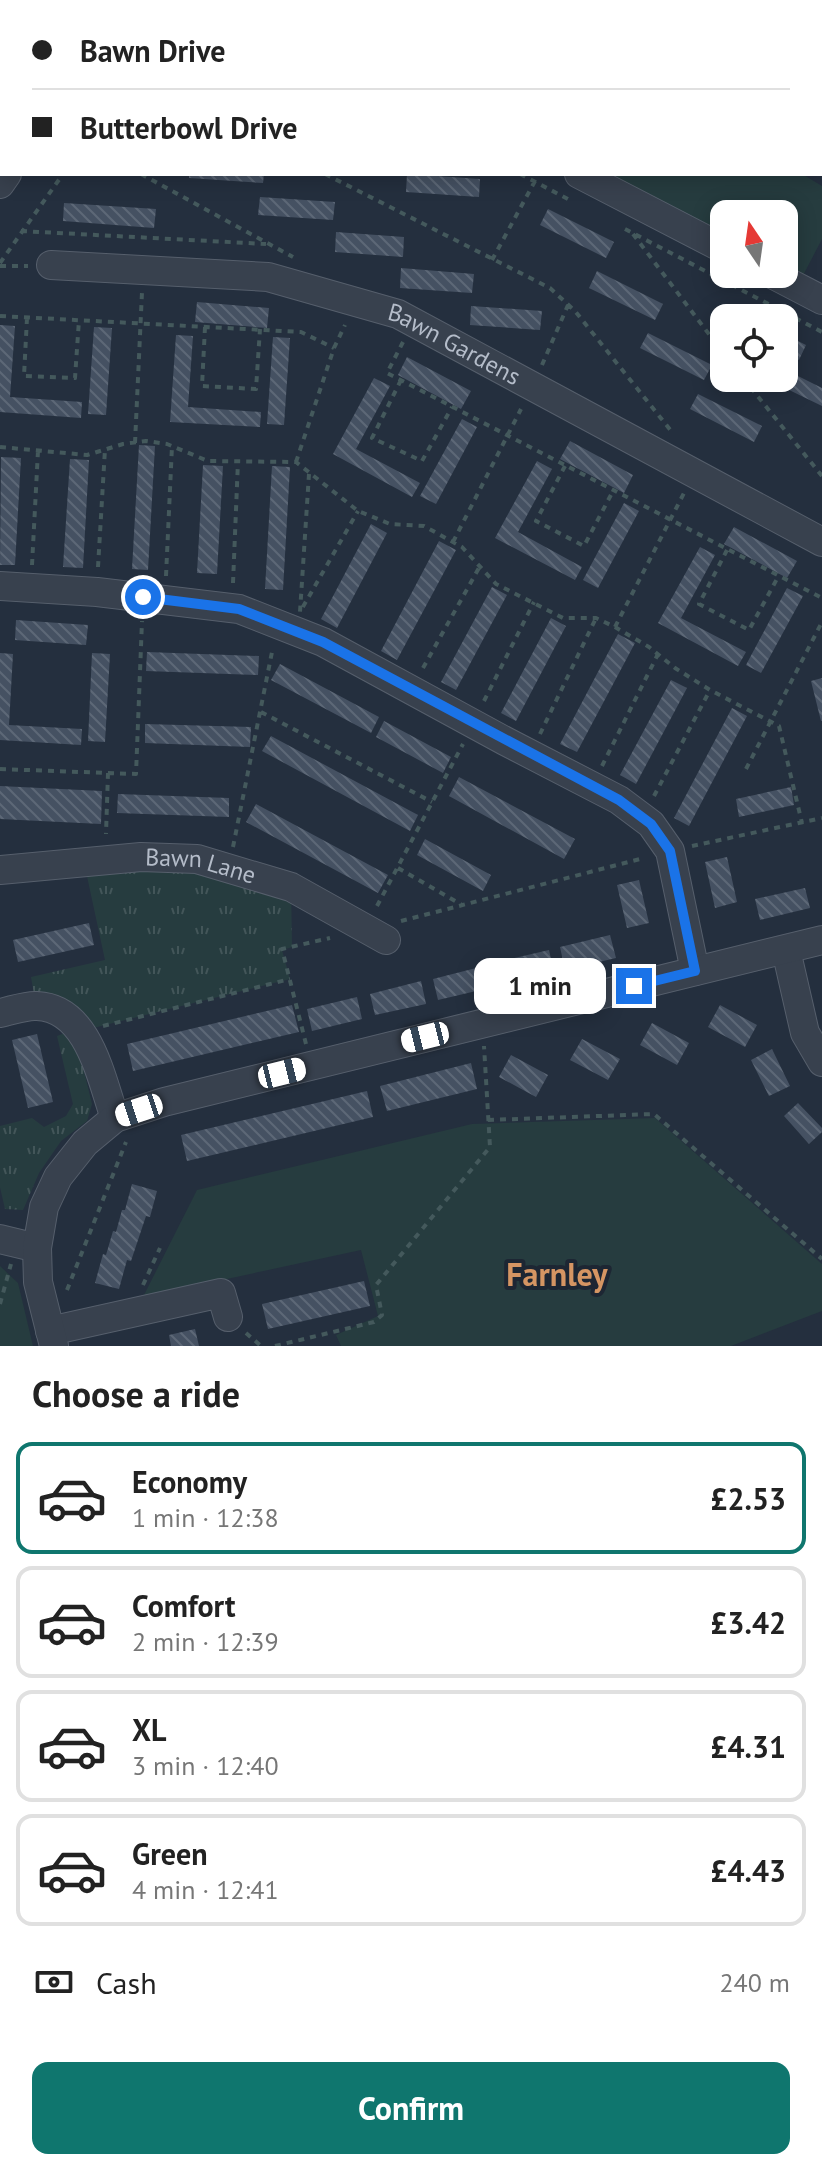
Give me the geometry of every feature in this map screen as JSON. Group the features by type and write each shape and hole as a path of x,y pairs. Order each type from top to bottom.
{"street":[{"path":"576,187 710,243"},
{"name":"Bawn Gardens","path":"51,265 268,277 398,314 822,542"},
{"path":"798,288 822,300"},
{"path":"0,586 97,592 239,609 323,642 477,715 619,800 651,824 670,851 695,971"},
{"name":"Bawn Lane","path":"0,870 141,857 197,859 291,887 376,934"},
{"path":"228,1317 221,1293 131,1313 52,1338 38,1282 18,1243 44,1207 58,1177 85,1143 127,1114 822,940"},
{"path":"786,950 805,1033 822,1062"},
{"path":"0,1013 36,1006 60,1012 81,1031 127,1114"}],"path":[{"path":"0,263 62,176"},
{"path":"145,176 295,258"},
{"path":"329,176 550,288 568,305 672,433"},
{"path":"524,176 535,181 576,187"},
{"path":"492,260 535,181"},
{"path":"620,226 821,333"},
{"path":"21,231 270,244"},
{"path":"632,232 710,335"},
{"path":"296,462 334,348 357,302"},
{"path":"453,542 533,386 568,305"},
{"path":"0,316 301,332 334,348"},
{"path":"27,318 24,376 75,378 79,320"},
{"path":"413,322 387,373 822,598"},
{"path":"135,443 141,323"},
{"path":"205,327 202,386 256,389 260,329"},
{"path":"401,380 372,438 422,461 453,407"},
{"path":"754,392 822,476"},
{"path":"0,447 87,455 146,441 172,446 208,461 296,462 358,511 390,524 424,526 453,542 496,584 563,618 596,618 615,627 710,690 779,726 802,823"},
{"path":"166,576 172,446"},
{"path":"98,572 105,449"},
{"path":"32,569 38,451"},
{"path":"233,589 238,461"},
{"path":"565,466 536,521 572,540 584,546 613,491"},
{"path":"309,473 300,612 358,511"},
{"path":"615,627 694,473"},
{"path":"727,550 699,604 711,611 749,630 778,576"},
{"path":"420,674 480,566"},
{"path":"0,769 136,774 143,597"},
{"path":"376,934 397,868 534,602"},
{"path":"538,736 596,618"},
{"path":"746,769 822,622"},
{"path":"229,869 277,624"},
{"path":"601,768 658,654"},
{"path":"654,796 710,690"},
{"path":"260,712 432,802"},
{"path":"106,860 108,773"},
{"path":"376,934 462,905 670,851 822,818"},
{"path":"397,868 462,905"},
{"path":"292,947 282,949 311,1066"},
{"path":"81,1031 290,979"},
{"path":"275,1346 374,1322 382,1315 376,1285 490,1147 482,1023"},
{"path":"52,1338 127,1114"},
{"path":"488,1120 654,1114 822,1259"},
{"path":"0,1304 18,1243"},
{"path":"131,1313 160,1248"}],"green space":[{"path":"583,176 805,176 822,186 822,239 798,285 798,200 710,200 710,242"},
{"path":"141,857 291,887 292,947 282,950 290,979 81,1031 36,1006 31,977 105,960 84,862"},
{"path":"65,1033 78,1047 92,1104 87,1121 61,1141 39,1173 23,1210 5,1209 0,1187 0,1126 32,1118 44,1127 66,1116 73,1104 57,1036"},
{"path":"655,1118 822,1264 822,1311 731,1346 341,1346 336,1335 378,1316 361,1250 143,1297 197,1190 472,1124"},
{"path":"0,1266 18,1283 33,1346 0,1346"}],"building":[{"path":"189,176 264,176 263,183"},
{"path":"407,176 480,179 479,197 406,192"},
{"path":"260,197 335,202 333,220 258,215"},
{"path":"64,203 156,209 154,228 63,221"},
{"path":"548,209 614,242 606,258 540,225"},
{"path":"336,232 404,237 403,257 335,252"},
{"path":"401,268 474,274 472,293 400,288"},
{"path":"597,271 663,304 655,320 589,288"},
{"path":"197,302 269,308 267,328 195,322"},
{"path":"471,306 542,311 540,330 470,325"},
{"path":"0,325 15,326 10,397 82,402 81,418 0,412"},
{"path":"94,327 112,328 106,415 88,414"},
{"path":"648,333 710,364 710,369 704,380 640,348"},
{"path":"176,335 193,336 188,407 261,412 260,427 170,422"},
{"path":"273,337 290,338 284,425 267,424"},
{"path":"798,341 806,345 798,360"},
{"path":"407,357 471,391 461,409 398,375"},
{"path":"798,376 822,388 822,406 793,392 798,392"},
{"path":"374,378 390,386 356,449 420,483 412,497 333,454"},
{"path":"698,394 762,426 754,442 690,409"},
{"path":"462,419 477,427 436,504 420,496"},
{"path":"570,441 633,475 624,493 560,459"},
{"path":"139,445 155,446 148,570 132,569"},
{"path":"1,457 21,458 15,565 0,565"},
{"path":"70,459 89,460 83,568 63,567"},
{"path":"537,461 552,469 518,532 582,567 575,580 495,538"},
{"path":"203,465 223,466 217,574 197,573"},
{"path":"272,466 290,467 283,590 265,589"},
{"path":"624,503 639,511 598,588 583,580"},
{"path":"371,524 387,533 337,628 321,619"},
{"path":"734,527 797,561 787,578 724,544"},
{"path":"439,541 456,550 397,660 381,651"},
{"path":"700,547 715,555 681,618 746,652 738,666 658,623"},
{"path":"492,587 507,595 456,690 441,682"},
{"path":"787,588 803,596 761,673 746,665"},
{"path":"551,618 566,626 516,721 501,713"},
{"path":"16,620 88,625 86,645 15,640"},
{"path":"618,634 635,643 577,752 560,744"},
{"path":"147,652 259,656 258,675 146,671"},
{"path":"0,653 13,654 9,725 82,729 81,745 0,740"},
{"path":"92,653 110,654 105,742 88,741"},
{"path":"280,664 379,717 371,733 271,680"},
{"path":"822,678 822,721 821,721 811,681"},
{"path":"671,680 687,688 636,784 620,775"},
{"path":"732,708 747,716 689,826 674,818"},
{"path":"384,721 451,757 443,773 376,737"},
{"path":"145,724 251,727 250,747 145,743"},
{"path":"271,736 418,815 410,831 262,751"},
{"path":"459,777 575,839 564,859 449,796"},
{"path":"0,786 102,791 101,824 0,819"},
{"path":"791,787 794,805 739,817 736,799"},
{"path":"118,794 229,798 229,817 117,813"},
{"path":"256,804 388,875 378,893 246,822"},
{"path":"425,839 491,875 483,891 417,855"},
{"path":"727,857 737,902 715,908 705,862"},
{"path":"639,880 649,923 627,928 617,885"},
{"path":"805,888 810,908 760,920 755,899"},
{"path":"89,923 94,945 18,962 13,940"},
{"path":"610,935 616,958 565,970 560,947"},
{"path":"549,950 554,972 502,984 497,962"},
{"path":"484,966 489,988 438,1000 433,979"},
{"path":"421,981 426,1004 375,1015 370,994"},
{"path":"357,997 362,1019 312,1031 307,1009"},
{"path":"292,1005 299,1032 133,1071 127,1044"},
{"path":"720,1005 757,1025 745,1047 708,1027"},
{"path":"652,1023 689,1043 677,1065 640,1045"},
{"path":"37,1034 53,1102 28,1108 12,1040"},
{"path":"582,1039 620,1059 608,1080 570,1060"},
{"path":"772,1049 790,1086 769,1096 751,1060"},
{"path":"511,1055 548,1075 536,1097 499,1077"},
{"path":"471,1063 477,1089 387,1111 380,1086"},
{"path":"367,1091 373,1117 187,1161 181,1135"},
{"path":"798,1103 822,1128 822,1132 809,1144 784,1116"},
{"path":"132,1184 157,1191 150,1217 146,1216 131,1261 127,1260 119,1289 95,1283 103,1254 106,1255 113,1231 116,1232"},
{"path":"364,1281 370,1306 268,1329 262,1304"},
{"path":"195,1329 199,1346 171,1346 169,1335"}],"district":[{"name":"Farnley","path":"557,1275"}],"route":[{"path":"143,597 239,609 323,642 619,800 651,824 670,851 695,971 634,986"}]}
